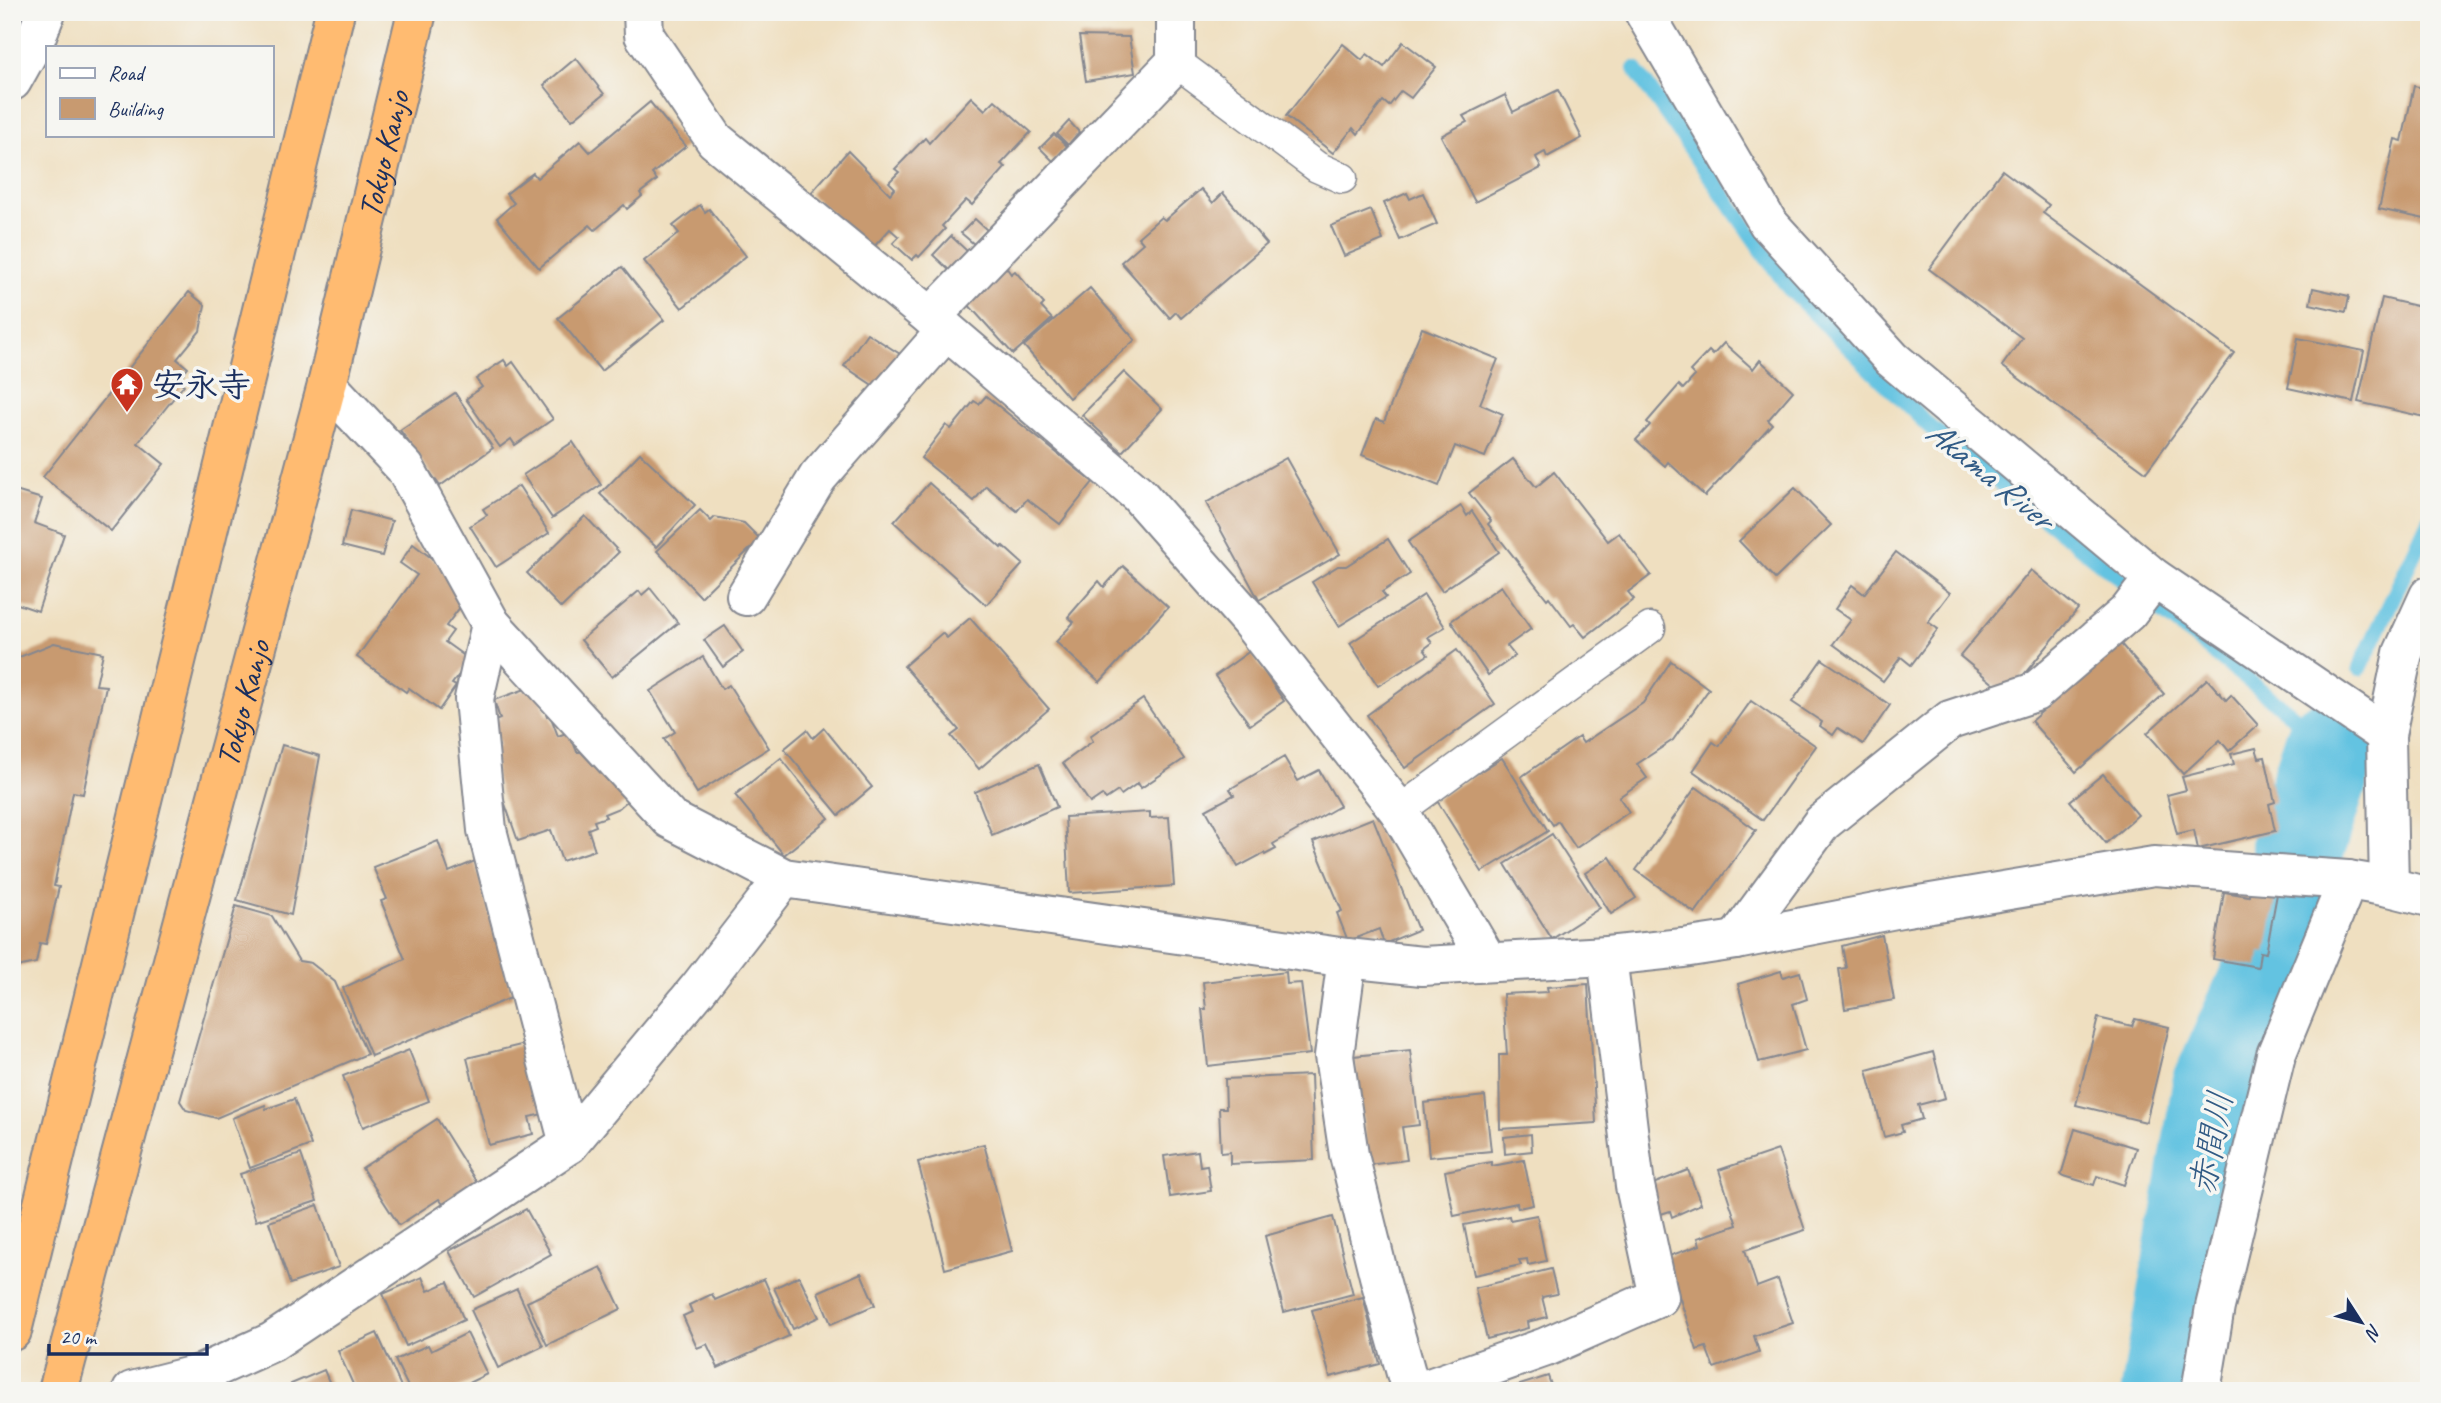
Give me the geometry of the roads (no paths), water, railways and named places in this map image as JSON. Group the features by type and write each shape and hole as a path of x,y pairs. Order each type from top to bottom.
{"highway":[{"path":"12,1331 335,12"},
{"name":"Tokyo Kanjo","path":"58,1391 327,385 417,12"}],"street":[{"path":"12,81 35,40 46,12"},
{"path":"643,12 644,35 715,140 939,324 1138,494 1249,620 1399,811 1488,962"},
{"path":"746,596 818,477 939,324 1176,62 1175,12"},
{"path":"1644,12 1768,223 1892,359 2154,578 2386,735"},
{"path":"327,385 405,468 491,624 670,819 784,878 1347,958 1422,966 1607,956 1736,940 1901,908 2154,866 2348,880 2429,897"},
{"path":"1736,940 1822,822 1950,720 2035,692 2129,612 2154,578"},
{"path":"2389,887 2386,735 2403,653 2429,596"},
{"path":"491,624 474,699 487,830 569,1144"},
{"path":"132,1391 203,1373 272,1342 569,1144 698,989 784,878"},
{"path":"2201,1391 2215,1307 2276,1055 2348,880"},
{"path":"1421,1391 1546,1346 1659,1297 1635,1186 1607,956"},
{"path":"1347,958 1334,1056 1349,1155 1411,1391"}],"lane":[{"path":"1176,62 1317,167 1342,178"},
{"path":"1399,811 1650,628"}],"waterway":[{"name":"Akama River","path":"1635,69 1788,287 1930,427 2331,746"},
{"path":"2360,668 2429,521"},
{"name":"Akama River","path":"2298,847 2331,746"},
{"name":"赤間川","path":"2168,1391 2219,1086 2282,944 2289,906"}],"place":[{"name":"安永寺","path":"127,414"}]}
